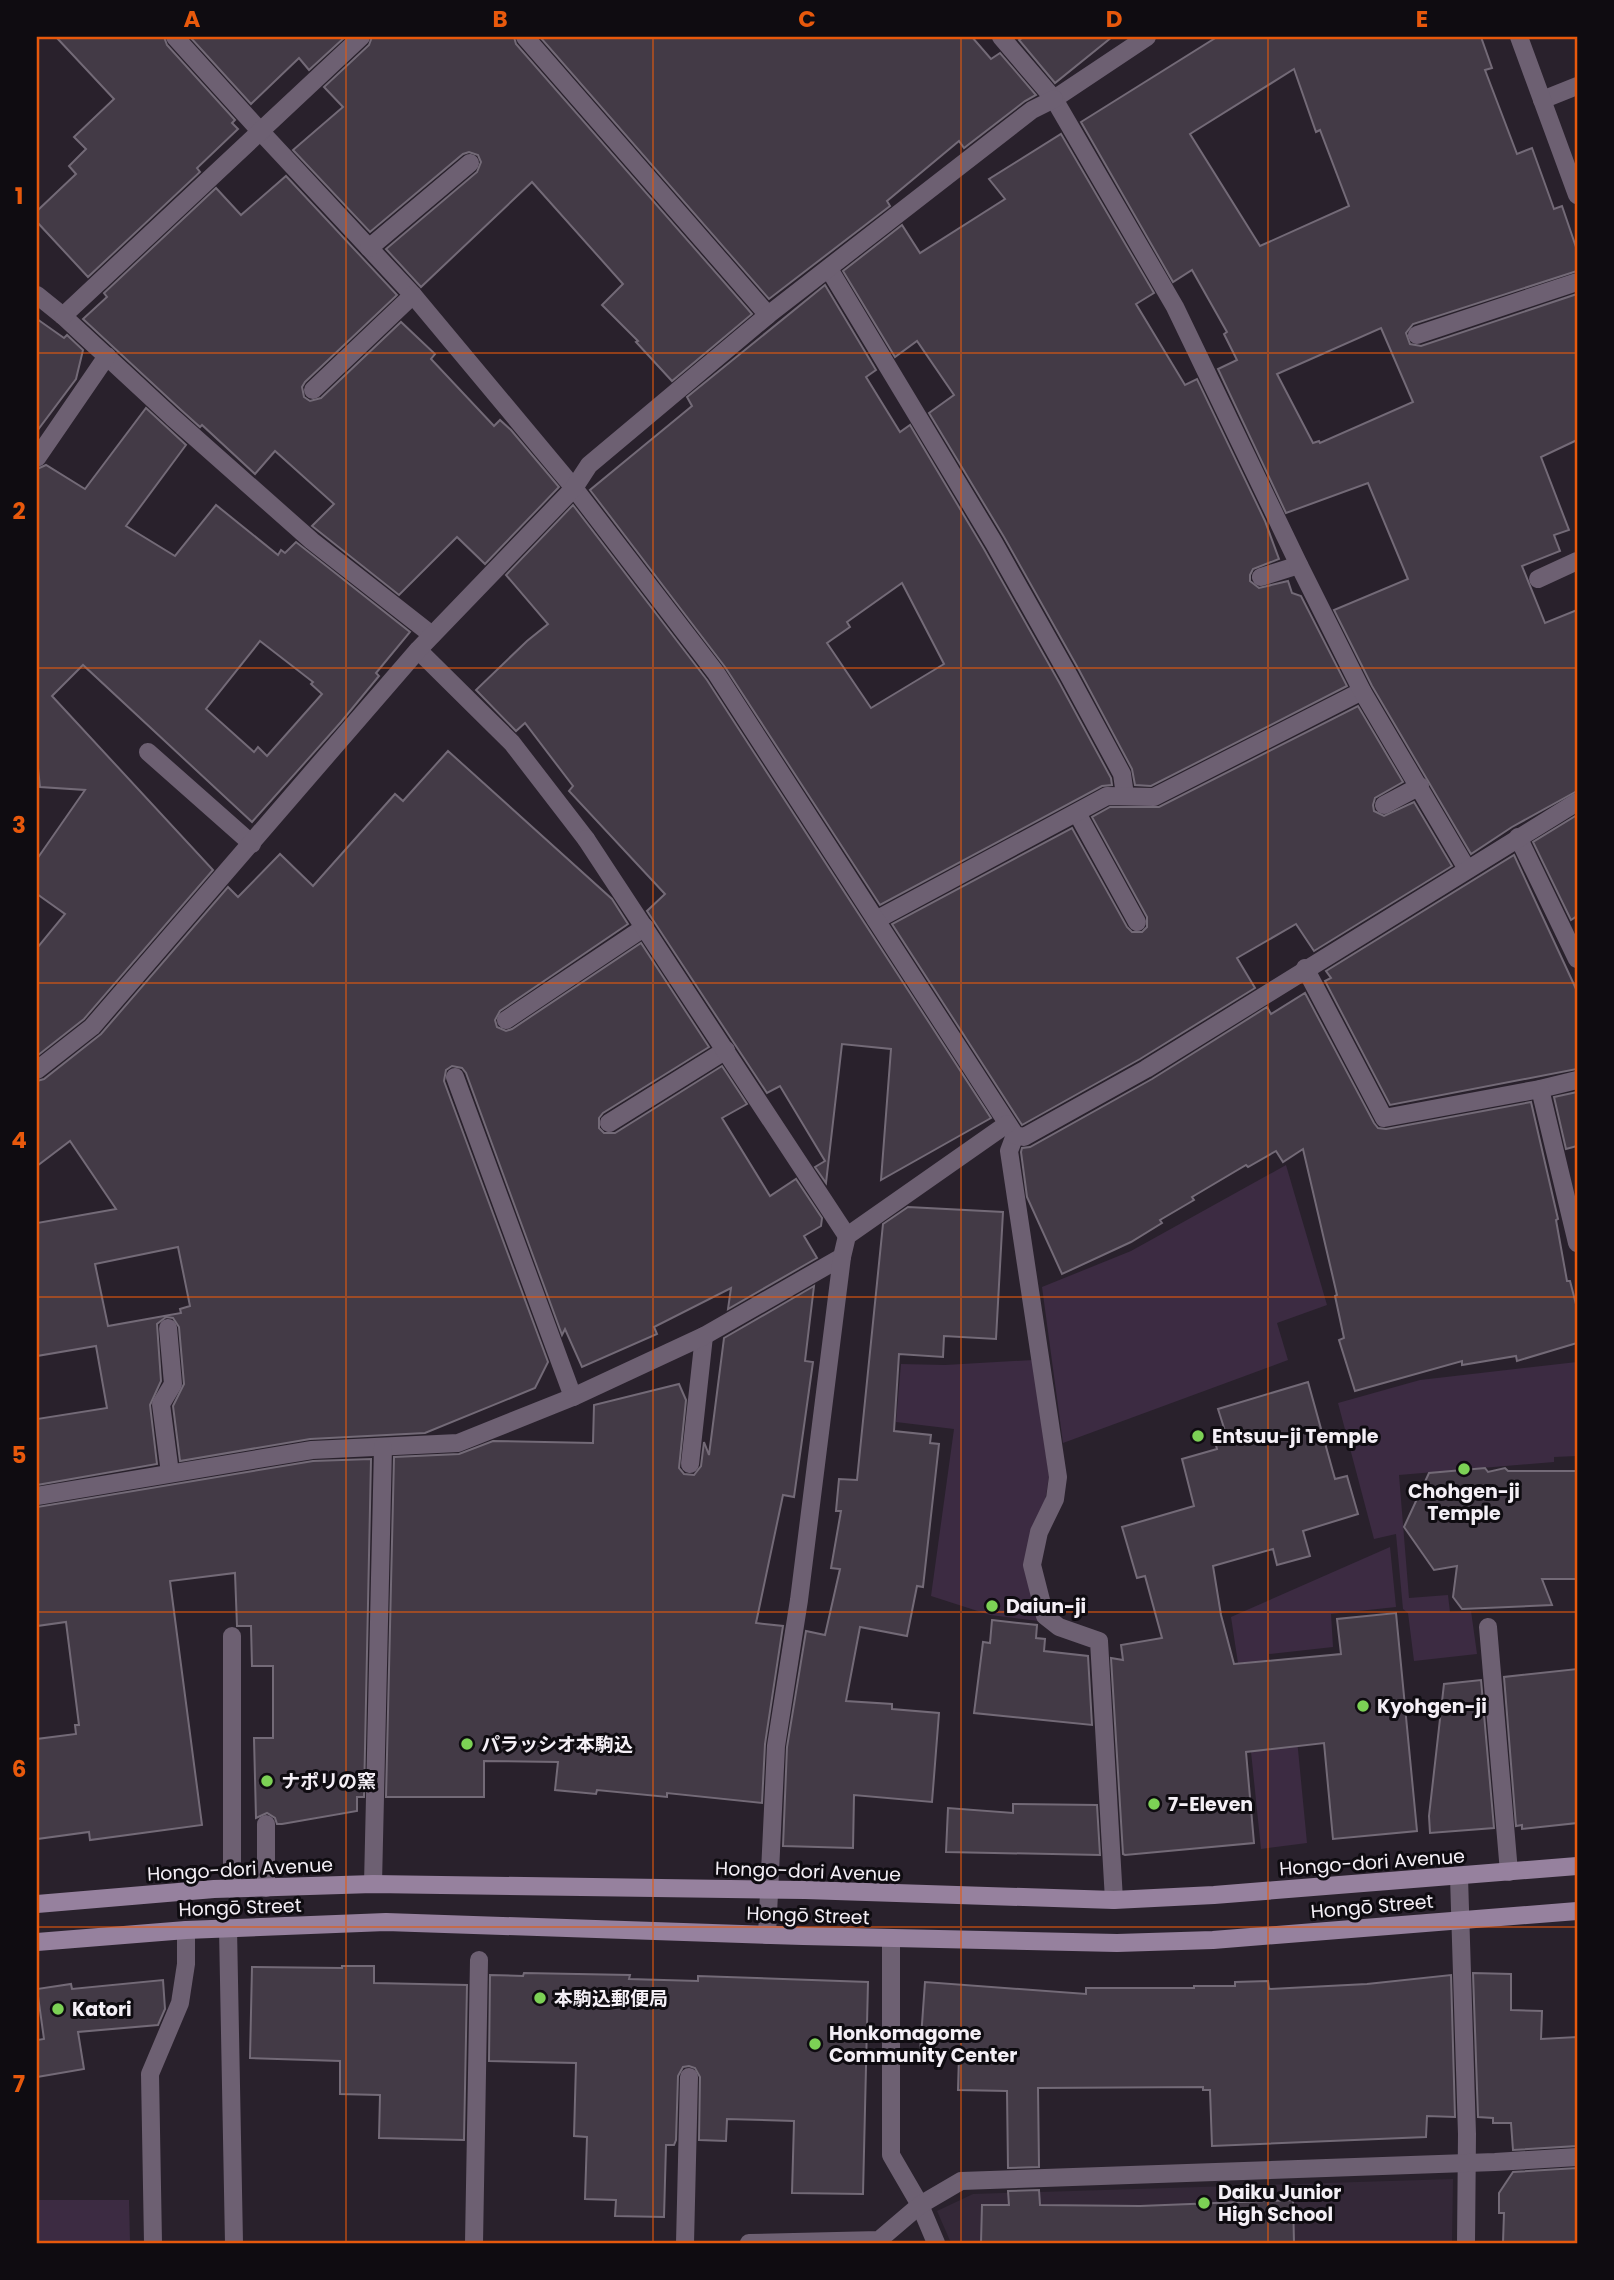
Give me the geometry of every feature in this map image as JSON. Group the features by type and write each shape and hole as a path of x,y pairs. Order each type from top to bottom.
{"main road":[{"name":"Hongo-dori Avenue","path":"37,1904 232,1889 373,1884 767,1889 1114,1900 1459,1877 1577,1866"},
{"name":"Hongō Street","path":"37,1942 186,1930 386,1922 767,1935 1172,1942 1577,1911"}],"street":[{"path":"174,37 413,295 574,488 716,673 1011,1130 1024,1138 1146,1069 1518,836 1577,802"},
{"path":"63,316 361,37"},
{"path":"525,37 768,315"},
{"path":"1001,37 1054,99 1175,307 1362,691 1467,869"},
{"path":"37,1070 92,1027 418,650 574,488 589,465 768,315 1032,110 1054,99 1147,37"},
{"path":"1519,37 1577,195"},
{"path":"1542,100 1577,86"},
{"path":"369,248 470,163"},
{"path":"829,269 994,543 1069,676 1122,774 1125,795"},
{"path":"1417,335 1577,282"},
{"path":"37,295 312,541 432,635"},
{"path":"313,390 413,295"},
{"path":"37,458 107,356"},
{"path":"1538,579 1577,561"},
{"path":"1261,578 1299,565"},
{"path":"418,650 512,743 586,839 848,1236"},
{"path":"876,920 1107,796 1154,797 1362,691"},
{"path":"148,752 252,844"},
{"path":"1384,805 1420,786"},
{"path":"1077,813 1137,922"},
{"path":"1518,836 1577,959"},
{"path":"506,1020 645,927"},
{"path":"1305,968 1384,1118 1577,1080"},
{"path":"609,1123 726,1050"},
{"path":"455,1077 573,1397"},
{"path":"1540,1089 1577,1243"},
{"path":"767,1935 767,1889 776,1746 799,1600 842,1257 848,1236 1011,1130"},
{"path":"1011,1130 1009,1151 1058,1478 1055,1499 1039,1532 1032,1565 1045,1616 1059,1627 1099,1641 1114,1900"},
{"path":"37,1496 312,1450 458,1443 573,1397 704,1336 842,1257"},
{"path":"168,1328 173,1384 161,1404 170,1473"},
{"path":"690,1464 704,1336"},
{"path":"373,1884 383,1447"},
{"path":"1488,1626 1509,1872"},
{"path":"232,1636 232,1889"},
{"path":"266,1824 266,1888"},
{"path":"1459,1877 1468,2163 1466,2243"},
{"path":"228,1928 234,2243"},
{"path":"153,2243 150,2074 180,2003 186,1964 186,1930"},
{"path":"891,1938 891,2155 920,2205 936,2243"},
{"path":"474,2243 479,1959"},
{"path":"685,2243 689,2077"},
{"path":"749,2243 879,2240 920,2205 961,2181 1577,2157"}],"shaded area":[{"path":"1286,1165 1327,1305 1277,1323 1288,1360 1063,1443 1042,1287 1131,1251"},
{"path":"1033,1360 1049,1476 1045,1502 1032,1531 1039,1621 990,1615 931,1596 954,1429 896,1422 901,1364 945,1365"},
{"path":"1577,1362 1577,1456 1554,1457 1554,1462 1399,1475 1409,1598 1448,1595 1450,1612 1471,1611 1477,1654 1414,1661 1408,1613 1403,1609 1396,1534 1374,1539 1338,1403 1420,1380"},
{"path":"1390,1547 1396,1607 1331,1614 1333,1647 1269,1654 1277,1740 1297,1739 1307,1843 1261,1849 1250,1742 1231,1617"},
{"name":"Daiku Junior High School","path":"1453,2179 1452,2243 951,2243 937,2211 973,2194"},
{"path":"37,2200 129,2200 130,2243 37,2243"}],"building":[{"path":"56,37 164,37 167,45 235,120 232,123 238,129 197,168 200,172 88,277 37,222 37,211 76,174 69,166 86,149 74,137 114,99"},
{"path":"190,37 345,37 309,70 299,58 251,104"},
{"path":"372,37 514,37 516,44 752,314 672,381 602,305 623,284 532,182 421,287 386,249 477,172 481,162 478,155 469,152 463,154 370,232 293,150 343,107 324,87 369,45"},
{"path":"540,37 972,37 991,59 1000,53 1036,95 964,148 959,141 887,201 890,206 769,299"},
{"path":"1024,37 1112,37 1055,83 1019,40"},
{"path":"1217,37 1481,37 1492,68 1485,70 1517,154 1532,148 1554,209 1562,206 1577,250 1577,271 1413,324 1406,333 1410,344 1421,346 1577,294 1577,440 1541,457 1569,530 1554,535 1560,551 1522,566 1545,623 1577,610 1577,791 1512,827 1471,854 1372,686 1334,610 1408,579 1368,483 1286,513 1218,369 1237,360 1224,334 1227,332 1192,270 1173,282 1081,122","holes":["1294,69 1316,132 1320,130 1349,206 1260,246 1190,134","1381,328 1413,402 1320,443 1313,443 1277,374"]},
{"path":"1061,134 1154,293 1136,304 1185,385 1197,379 1265,521 1279,559 1253,569 1250,581 1259,588 1288,581 1292,593 1301,596 1347,686 1151,786 1135,785 1132,769 1079,670 1004,537 929,413 954,395 917,341 895,357 843,271 902,225 920,253 1005,199 989,179"},
{"path":"286,176 397,295 305,382 302,387 304,397 310,401 321,398 401,322 435,354 431,359 494,426 500,420 511,430 559,487 485,564 457,537 399,595 312,526 334,504 275,451 255,474 83,319 107,297 104,293 216,188 241,215"},
{"path":"825,285 876,370 866,377 900,432 910,425 1059,682 1111,778 1112,785 1102,786 880,905 725,667 590,490 692,406 687,397","holes":["902,583 944,664 871,708 827,643 850,627 847,622"]},
{"path":"37,319 64,338 67,335 83,350 76,379 37,431"},
{"path":"146,408 186,445 126,526 175,556 216,505 278,555 281,550 285,553 296,542 410,632 376,673 379,676 341,722 252,822 83,665 52,696 213,870 84,1019 37,1056 37,948 65,914 37,894 37,859 85,790 40,787 37,759 37,469 46,465 85,489","holes":["260,641 313,682 311,684 322,694 267,756 258,747 254,752 206,709"]},
{"path":"573,505 707,680 991,1118 881,1180 891,1049 842,1044 826,1183 815,1167 825,1161 780,1086 767,1093 647,911 665,894 569,791 573,786 525,723 516,731 476,690 548,624 506,575"},
{"path":"1358,706 1403,782 1375,798 1374,811 1384,816 1414,802 1452,866 1314,951 1296,924 1237,958 1255,988 1140,1059 1022,1125 892,924 1072,828 1127,927 1132,932 1142,932 1147,927 1147,917 1092,817 1110,807 1159,807"},
{"path":"448,751 612,899 628,924 500,1011 495,1020 497,1027 506,1031 512,1029 641,943 709,1047 603,1113 599,1118 599,1128 604,1133 615,1133 722,1066 747,1104 722,1118 770,1196 796,1179 822,1218 821,1226 804,1236 817,1258 728,1309 731,1288 654,1327 657,1334 582,1367 565,1329 562,1335 466,1073 462,1068 452,1066 446,1070 444,1081 548,1362 535,1388 425,1433 310,1439 180,1461 173,1406 184,1384 179,1327 173,1318 166,1317 157,1324 161,1381 150,1405 157,1464 37,1485 37,1419 107,1408 96,1346 37,1356 37,1223 116,1209 70,1141 37,1166 37,1081 44,1079 101,1034 228,887 238,897 280,854 313,886 395,794 403,801","holes":["178,1247 190,1306 180,1309 181,1313 108,1326 95,1264"]},
{"path":"1577,815 1577,916 1571,920 1533,842"},
{"path":"1514,855 1577,991 1577,1069 1390,1105 1325,981 1331,978 1326,971"},
{"path":"1305,993 1378,1128 1386,1129 1531,1102 1558,1219 1556,1220 1567,1281 1570,1281 1577,1308 1577,1343 1517,1361 1516,1356 1462,1365 1462,1361 1355,1391 1339,1340 1344,1338 1335,1296 1337,1295 1303,1149 1283,1162 1276,1151 1248,1167 1246,1165 1192,1197 1194,1200 1160,1220 1162,1223 1131,1242 1062,1274 1027,1197 1022,1148 1030,1147 1152,1079 1267,1007 1271,1014"},
{"path":"1577,1092 1577,1146 1566,1149 1554,1097"},
{"path":"908,1207 1003,1212 996,1339 944,1336 943,1357 899,1354 894,1431 931,1435 930,1443 939,1444 923,1587 917,1586 907,1636 860,1627 846,1701 892,1704 892,1709 939,1713 932,1802 854,1795 853,1848 783,1846 787,1747 806,1631 825,1635 840,1569 831,1568 841,1511 836,1511 839,1479 857,1480 883,1224"},
{"path":"814,1286 805,1361 813,1362 794,1497 783,1495 756,1623 783,1626 765,1744 762,1803 667,1793 667,1797 597,1790 596,1794 555,1790 558,1762 484,1761 484,1797 386,1797 394,1457 459,1454 493,1441 593,1443 594,1405 679,1384 686,1400 679,1468 684,1474 694,1475 701,1466 704,1442 709,1455 724,1338"},
{"path":"1308,1382 1335,1479 1347,1476 1358,1514 1303,1531 1310,1556 1277,1565 1273,1549 1213,1566 1221,1615 1234,1664 1341,1654 1337,1619 1396,1613 1417,1831 1333,1839 1324,1743 1246,1752 1254,1843 1125,1855 1111,1658 1123,1660 1121,1645 1162,1638 1145,1576 1137,1578 1122,1527 1194,1506 1182,1459 1217,1449 1213,1435 1225,1431 1218,1409"},
{"path":"371,1459 364,1797 357,1797 357,1811 282,1824 277,1824 275,1818 267,1813 256,1818 254,1738 273,1738 273,1666 252,1666 251,1626 237,1626 235,1573 170,1581 202,1825 90,1840 89,1832 37,1839 37,1739 76,1734 75,1725 79,1725 66,1622 37,1626 37,1507 313,1461"},
{"path":"1485,1468 1488,1472 1505,1468 1508,1471 1577,1471 1577,1579 1542,1579 1552,1605 1462,1609 1453,1597 1457,1566 1434,1570 1404,1527 1429,1473"},
{"path":"992,1620 1037,1625 1036,1638 1045,1639 1044,1651 1088,1656 1092,1725 974,1713 983,1642 990,1643"},
{"path":"1577,1669 1577,1823 1522,1829 1522,1825 1516,1826 1504,1677"},
{"path":"1481,1680 1494,1828 1430,1833 1429,1816 1444,1684"},
{"path":"1013,1804 1097,1805 1100,1855 946,1852 948,1808 1013,1813"},
{"path":"374,1966 374,1983 467,1985 464,2140 379,2138 380,2095 340,2094 340,2061 250,2058 252,1967"},
{"path":"524,1973 630,1975 629,1979 698,1981 698,1976 868,1982 863,2194 792,2193 794,2121 727,2119 726,2141 699,2140 700,2077 695,2068 689,2066 683,2067 678,2076 676,2140 674,2145 666,2145 664,2217 615,2216 616,2200 585,2199 587,2137 574,2136 576,2063 489,2061 490,1975 523,1976"},
{"path":"1473,1973 1511,1974 1511,2010 1542,2011 1541,2039 1577,2037 1577,2146 1513,2150 1511,2123 1493,2123 1493,2118 1478,2117"},
{"path":"1451,1975 1455,2117 1427,2116 1426,2137 1212,2146 1210,2090 1203,2090 1203,2087 1038,2088 1039,2167 1008,2168 1007,2091 958,2090 959,2055 920,2052 925,1982 1086,1994 1086,1988 1194,1988 1235,1986 1235,1982 1268,1981 1269,1989 1367,1984"},
{"path":"163,1980 165,2009 158,2025 78,2032 84,2069 37,2077 37,2040 44,2039 37,1989 71,1984 72,1989"},
{"path":"1577,2168 1577,2243 1503,2243 1504,2213 1499,2213 1499,2193 1513,2172"},
{"path":"1039,2190 1040,2205 1140,2206 1293,2200 1294,2243 981,2243 982,2205 1009,2205 1008,2191"}],"place":[{"name":"Entsuu-ji Temple","path":"1198,1436"},
{"name":"Chohgen-ji Temple","path":"1464,1469"},
{"name":"Daiun-ji","path":"992,1606"},
{"name":"Kyohgen-ji","path":"1363,1706"},
{"name":"パラッシオ本駒込","path":"467,1744"},
{"name":"ナポリの窯","path":"267,1781"},
{"name":"7-Eleven","path":"1154,1804"},
{"name":"本駒込郵便局","path":"540,1998"},
{"name":"Katori","path":"58,2009"},
{"name":"Honkomagome Community Center","path":"815,2044"},
{"name":"Daiku Junior High School","path":"1204,2203"}]}
